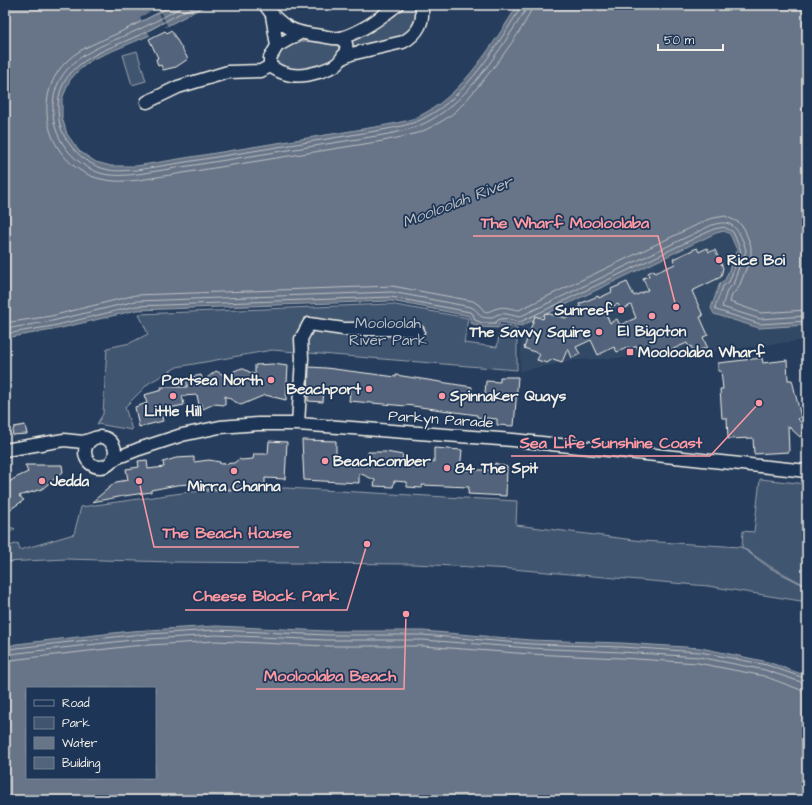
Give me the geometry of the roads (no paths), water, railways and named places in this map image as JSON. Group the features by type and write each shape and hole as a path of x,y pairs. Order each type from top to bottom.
{"street":[{"path":"265,5 272,15 288,28 300,34 339,38 344,41 346,45 346,50 342,58 334,67 318,72 299,75 284,74 270,66"},
{"path":"339,38 362,29 397,5"},
{"path":"342,58 351,54 403,42 409,39 420,26 423,13 421,5"},
{"path":"272,15 277,46"},
{"path":"270,66 270,58 277,46 300,34"},
{"path":"147,102 178,87 228,72 261,71 270,66"},
{"path":"298,424 302,358 301,339 309,324 344,329 410,329 418,331"},
{"name":"Parkyn Parade","path":"110,441 117,445 124,445 220,428 258,424 298,424 513,440 807,471"},
{"path":"5,450 67,440 83,442 101,437 113,444 115,451 111,462 104,467 96,467 90,464 81,451 65,444 50,443"},
{"name":"Parkyn Parade","path":"111,462 118,457 169,438"},
{"path":"85,456 85,447 92,439"}],"water":[{"name":"Mooloolah River","path":"5,5 207,5 148,36 93,59 78,71 70,80 62,99 62,117 67,134 79,151 96,162 111,166 136,166 381,126 415,118 439,104 465,79 488,50 518,5 807,5 807,325 759,328 714,314 711,308 720,283 725,280 731,265 729,259 734,256 737,250 730,234 724,231 716,233 521,326 500,322 498,328 480,327 471,323 469,316 391,301 137,310 53,330 5,338"},
{"path":"216,626 327,631 423,631 531,640 621,643 701,648 768,662 807,676 807,800 5,800 5,647 16,644 131,631"}],"place":[{"name":"Rice Boi","path":"719,260"},
{"name":"The Wharf Mooloolaba","path":"676,307"},
{"name":"Sunreef","path":"621,310"},
{"name":"El Bigoton","path":"652,316"},
{"name":"The Savvy Squire","path":"599,332"},
{"name":"Mooloolaba Wharf","path":"630,352"},
{"name":"Portsea North","path":"271,380"},
{"name":"Beachport","path":"369,389"},
{"name":"Little Hill","path":"173,396"},
{"name":"Spinnaker Quays","path":"442,396"},
{"name":"Sea Life Sunshine Coast","path":"759,403"},
{"name":"Beachcomber","path":"325,461"},
{"name":"84 The Spit","path":"447,468"},
{"name":"Mirra Channa","path":"234,471"},
{"name":"Jedda","path":"42,481"},
{"name":"The Beach House","path":"139,481"},
{"name":"Cheese Block Park","path":"367,544"},
{"name":"Mooloolaba Beach","path":"406,614"}],"park label":[{"name":"Mooloolah River Park","path":"388,332"}]}
